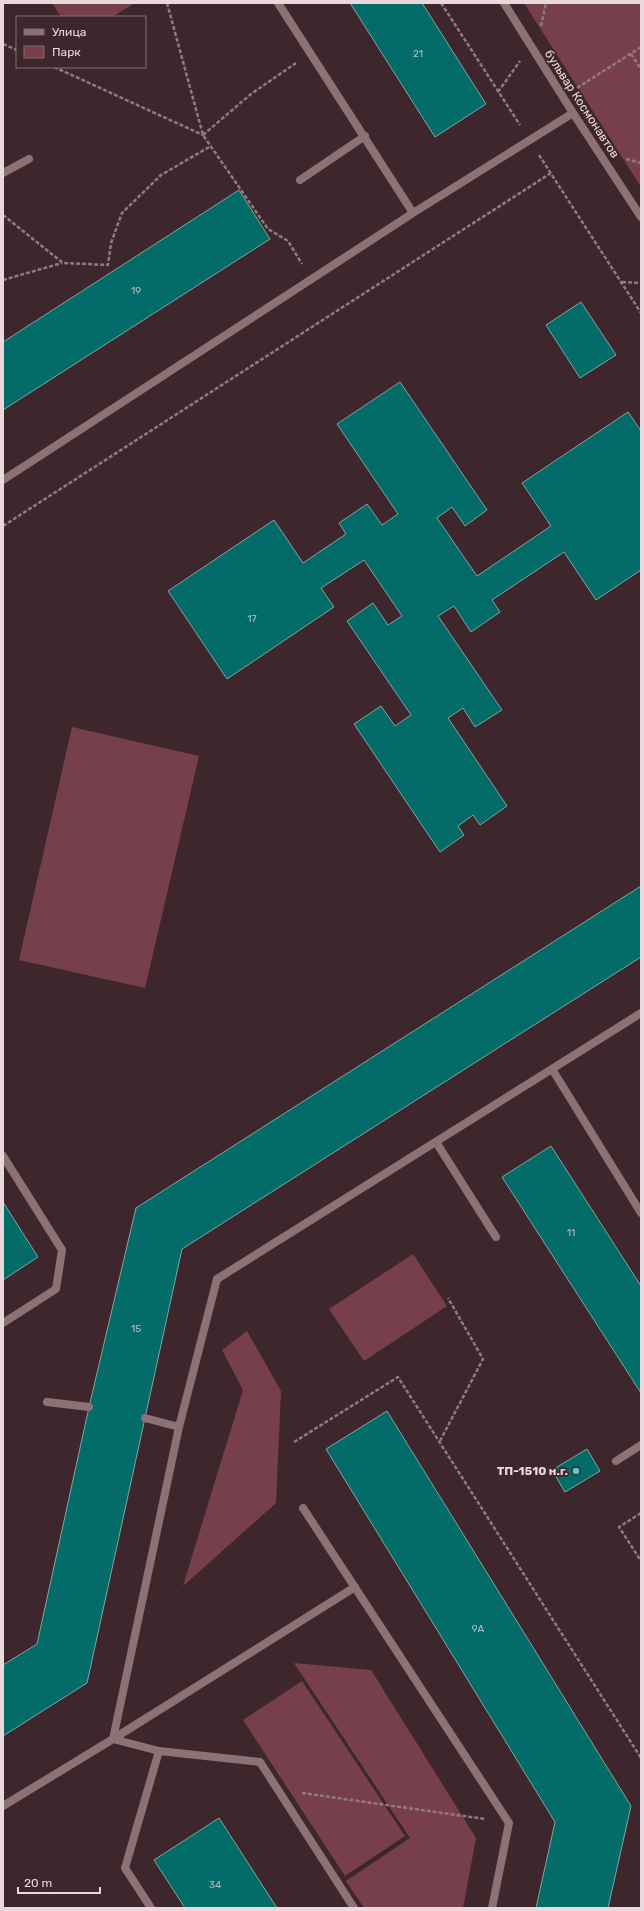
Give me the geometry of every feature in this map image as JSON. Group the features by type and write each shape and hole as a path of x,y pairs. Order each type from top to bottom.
{"street":[{"path":"278,3 365,136 413,213"},
{"name":"бульвар Космонавтов","path":"504,3 641,217"},
{"path":"3,480 311,281 413,213 573,113"},
{"path":"300,180 365,136"},
{"path":"3,173 29,159"},
{"path":"113,1739 179,1427 217,1279 641,1013"},
{"path":"552,1069 641,1212"},
{"path":"436,1142 496,1237"},
{"path":"3,1156 62,1250 56,1289 3,1323"},
{"path":"47,1402 89,1407"},
{"path":"145,1418 179,1427"},
{"path":"616,1461 641,1445"},
{"path":"303,1508 509,1822 492,1908"},
{"path":"3,1806 113,1739 355,1587"},
{"path":"113,1739 159,1751 260,1762 354,1908"},
{"path":"151,1908 125,1868 159,1751"}],"path":[{"path":"167,3 203,135 268,229 288,241 311,281"},
{"path":"441,3 641,313"},
{"path":"3,44 16,50"},
{"path":"203,135 251,94 310,53"},
{"path":"631,54 641,69"},
{"path":"56,68 203,135"},
{"path":"3,280 62,263 108,264 111,243 122,213 161,175 211,146"},
{"path":"3,526 551,174"},
{"path":"3,215 62,263"},
{"path":"621,282 641,283"},
{"path":"440,1442 483,1359 448,1298"},
{"path":"294,1442 398,1377 641,1758"},
{"path":"641,1513 618,1527 641,1561"},
{"path":"277,1789 509,1822"}],"green space":[{"path":"52,3 135,3 114,16 60,16"},
{"path":"524,3 641,3 641,187"},
{"path":"72,727 199,756 145,988 19,960"},
{"path":"413,1254 447,1306 364,1361 329,1309"},
{"path":"247,1331 281,1391 276,1503 183,1586 243,1390 222,1350"},
{"path":"294,1663 371,1670 476,1838 463,1908 364,1908 346,1881 410,1838"},
{"path":"302,1681 405,1836 345,1876 243,1720"}],"building":[{"path":"350,3 422,3 486,104 435,137"},
{"path":"239,190 270,239 3,410 3,342"},
{"path":"581,302 616,355 580,378 546,325"},
{"path":"400,382 487,510 465,526 452,507 437,518 477,576 551,526 522,483 628,412 641,431 641,570 596,600 564,552 492,600 500,612 471,632 454,606 438,616 502,710 475,727 463,708 448,718 507,806 480,825 473,815 458,826 464,835 440,852 354,724 381,706 395,726 411,715 347,621 373,603 388,625 402,616 364,560 321,588 334,607 227,679 168,591 274,520 303,563 346,534 339,523 367,504 382,525 398,514 337,424"},
{"path":"641,886 641,957 182,1249 87,1683 3,1736 3,1665 37,1644 89,1407 136,1208"},
{"path":"551,1146 641,1286 641,1393 502,1177"},
{"path":"3,1202 38,1257 3,1280"},
{"path":"387,1411 631,1806 608,1908 536,1908 555,1822 326,1449"},
{"name":"ТП-1510 н.г.","path":"587,1449 600,1471 565,1492 552,1470"},
{"path":"219,1818 277,1908 185,1908 154,1860"}],"place":[{"name":"ТП-1510 н.г.","path":"576,1471"}]}
